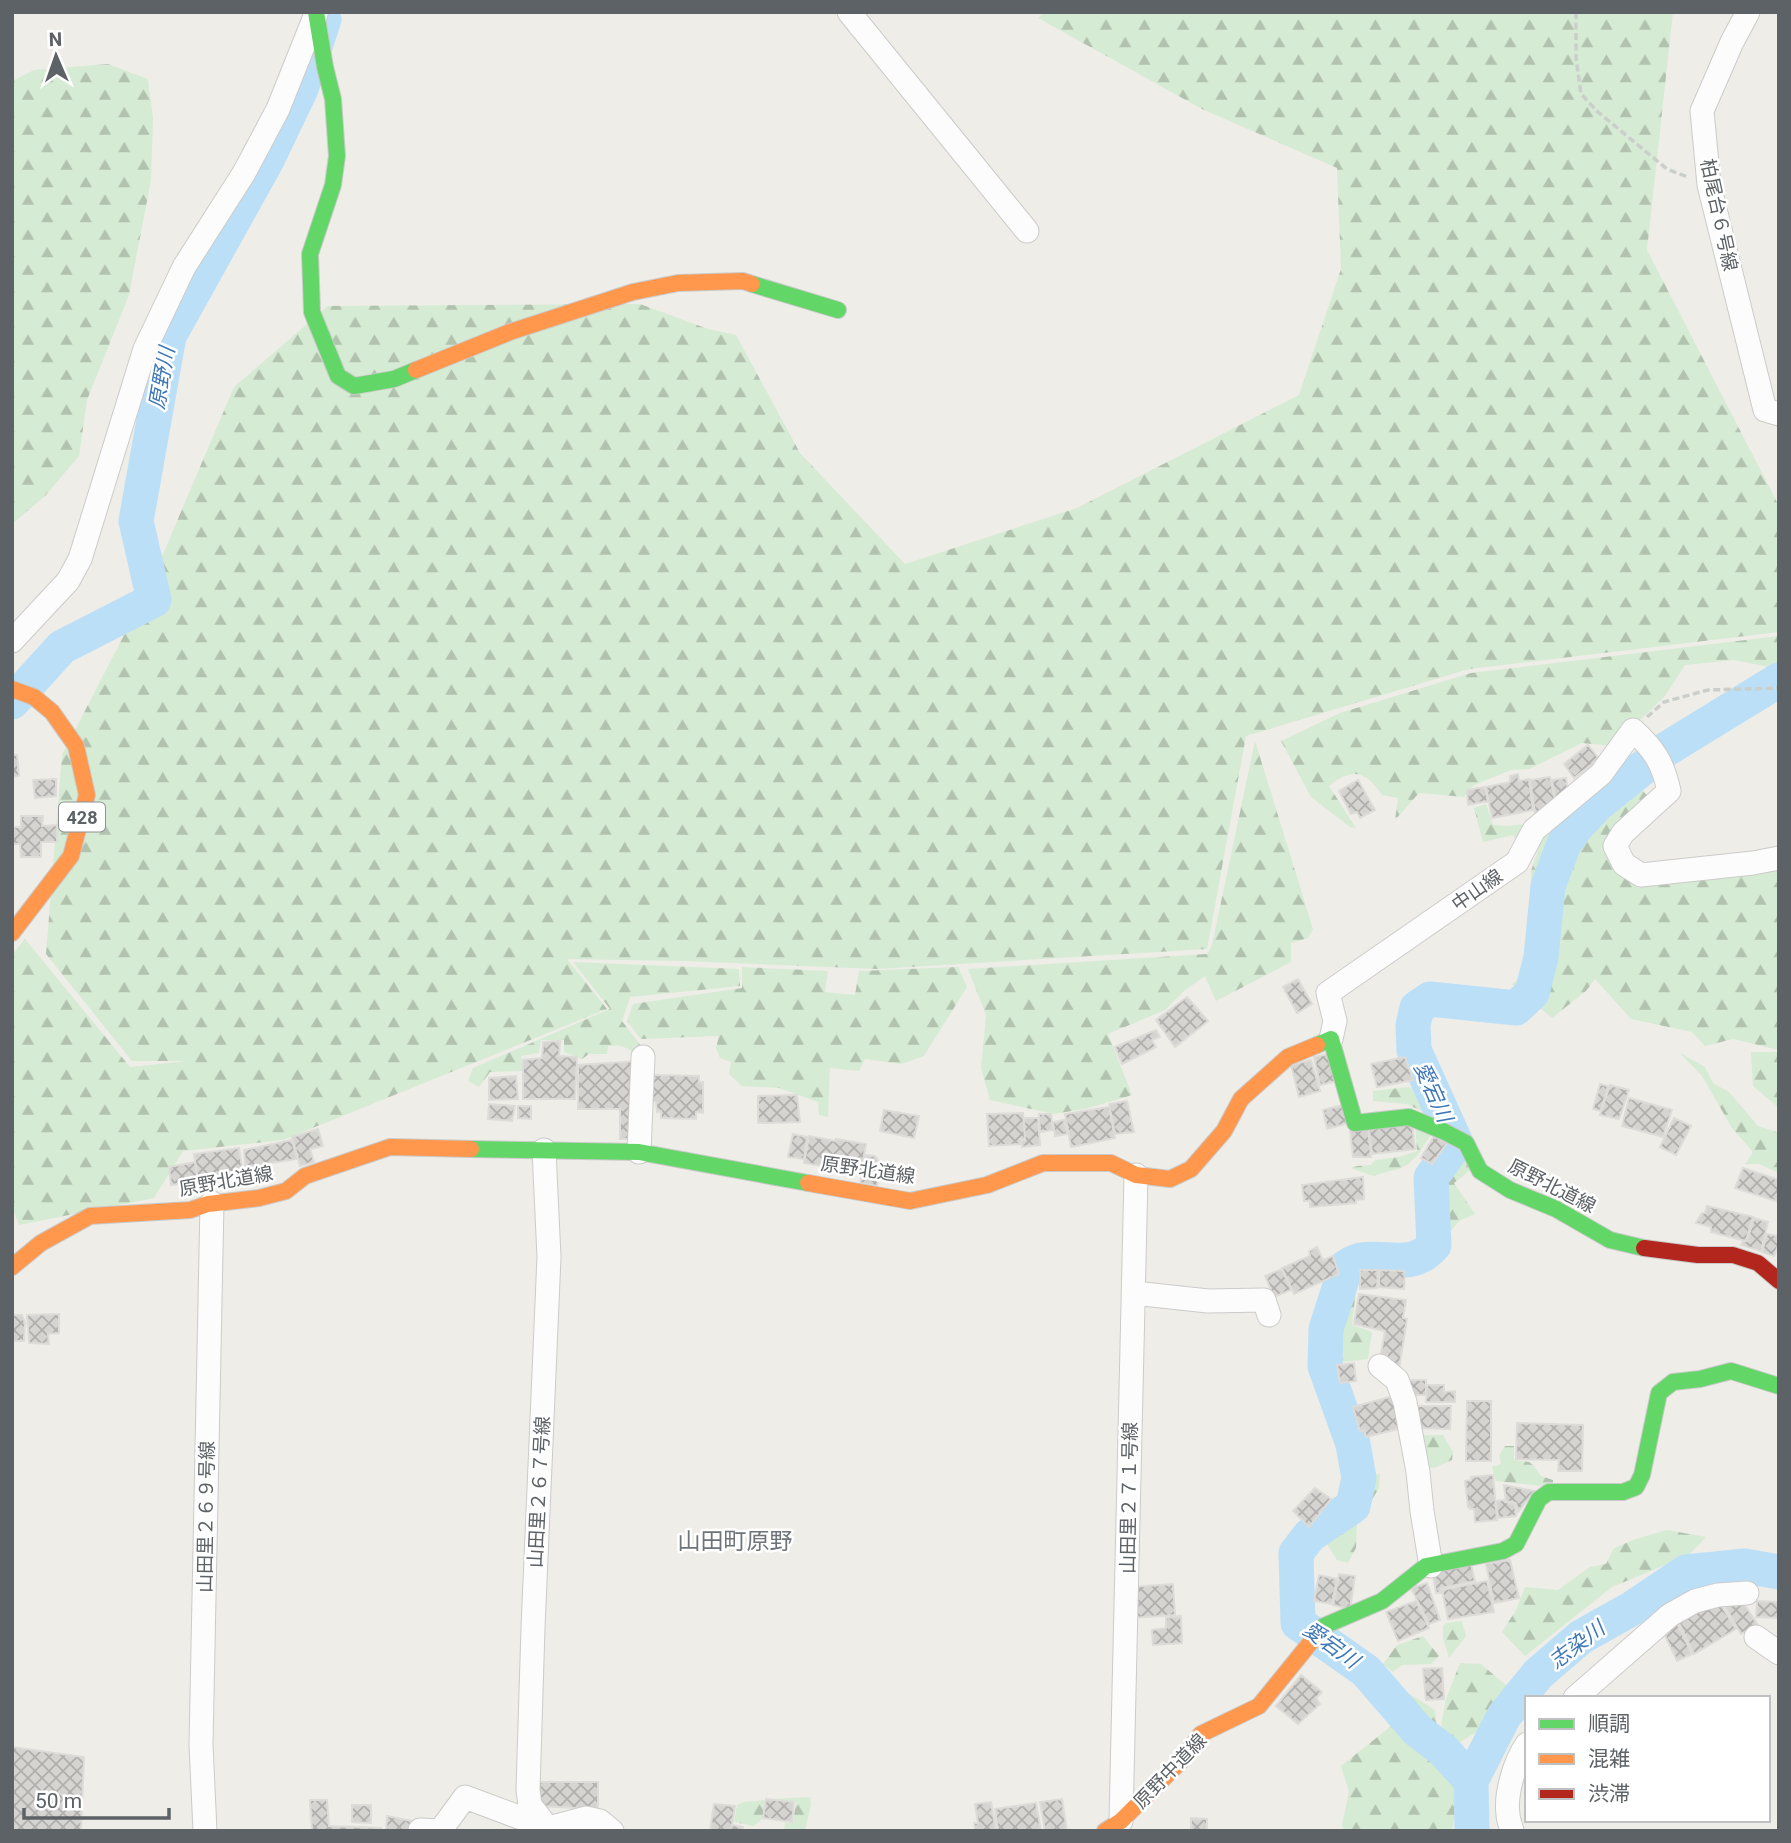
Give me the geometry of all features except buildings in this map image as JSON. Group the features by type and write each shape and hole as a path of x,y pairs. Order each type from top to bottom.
{"main road":[{"path":"316,13 333,99 337,156 333,185 310,254 312,312 338,376 354,386 394,379 510,332 633,292 678,283 743,281 838,310"},
{"name":"428","path":"12,689 34,697 52,712 76,746 87,795 72,856 12,933"},
{"name":"原野北道線","path":"12,1267 41,1243 90,1216 190,1210 212,1203 259,1198 285,1191 305,1175 390,1147 639,1152 910,1201 987,1185 1043,1163 1111,1163 1136,1175 1170,1179 1191,1169 1224,1131 1241,1099 1288,1058 1331,1039 1355,1123 1409,1117 1466,1143 1480,1171 1510,1190 1556,1209 1611,1240 1652,1250 1698,1255 1732,1255 1758,1264 1779,1281"},
{"name":"原野中道線","path":"1113,1826 1182,1760 1201,1734 1259,1706 1324,1626 1382,1601 1426,1566 1503,1550 1516,1544 1539,1499 1549,1492 1623,1492 1636,1487 1642,1475 1660,1393 1673,1382 1731,1371 1779,1386"}],"street":[{"path":"849,12 1027,231"},
{"name":"柏尾台６号線","path":"1748,12 1702,111 1709,185 1765,410 1779,414"},
{"path":"12,641 68,581 80,559 145,349 184,267 244,173 278,108 316,13"},
{"path":"1640,736 1664,769 1669,791 1623,833 1615,846 1624,864 1641,875 1779,858"},
{"name":"中山線","path":"1331,1039 1335,1020 1328,993 1517,862 1534,830 1601,774 1640,736"},
{"path":"639,1152 643,1057"},
{"name":"山田里２６７号線","path":"544,1150 549,1256 528,1790 530,1805 548,1829"},
{"name":"山田里２７１号線","path":"1113,1826 1136,1175"},
{"name":"山田里２６９号線","path":"205,1831 201,1745 212,1203"},
{"path":"1133,1293 1209,1301 1264,1300 1269,1315"},
{"path":"1380,1366 1397,1380 1405,1402 1431,1566"},
{"path":"1577,1696 1670,1615 1695,1601 1718,1595 1748,1593"},
{"path":"1756,1637 1779,1653"},
{"path":"1512,1831 1507,1814 1510,1782 1525,1747"},
{"path":"420,1830 440,1830 465,1797 548,1829 586,1818 600,1821 612,1831"}],"path":[{"path":"1576,12 1576,58 1581,94 1667,169 1709,185"},
{"path":"1640,736 1664,702 1708,690 1779,688"}],"green space":[{"path":"1044,12 1673,12 1647,250 1779,506 1779,632 1469,669 1246,736 1207,949 877,969 567,959 607,1009 283,1140 183,1151 154,1198 19,1225 12,1206 12,955 25,939 130,1067 187,1061 132,1061 46,954 62,755 149,587 234,387 328,306 640,304 708,329 736,335 800,453 905,564 1077,508 1299,395 1341,269 1337,168 1202,109 1038,18"},
{"path":"108,64 148,79 153,118 151,180 129,295 87,400 79,456 45,496 12,524 12,81 34,70"},
{"path":"1779,636 1779,669 1734,660 1685,665 1665,696 1613,746 1582,743 1529,769 1511,770 1474,785 1464,797 1419,793 1395,820 1398,798 1382,795 1370,781 1358,774 1352,774 1329,786 1356,828 1350,827 1311,797 1281,741 1340,713 1471,673"},
{"path":"1255,741 1313,929 1308,938 1291,943 1291,962 1216,1001 1205,976 1184,991 1165,1010 1108,1034 1132,1095 1089,1108 1054,1114 990,1100 981,1068 986,1015 968,969 1207,954 1212,945"},
{"path":"1615,760 1651,800 1620,832 1623,870 1772,864 1779,875 1779,1050 1733,1039 1705,1046 1692,1032 1631,1019 1595,979 1586,991 1552,1018 1512,984 1525,976 1531,923 1531,871 1542,839"},
{"path":"1486,804 1493,825 1531,823 1517,841 1513,835 1483,842 1474,808"},
{"path":"573,962 739,969 740,986 630,997 622,1021 641,1046 639,1058 625,1048 608,1046 607,1054 589,1054 582,1059 564,1052 564,1040 541,1040 539,1053 521,1056 523,1071 490,1072 479,1087 468,1081 473,1068 610,1009"},
{"path":"742,967 828,971 825,992 855,995 859,971 958,967 967,987 924,1056 901,1064 865,1059 859,1071 830,1068 828,1117 819,1115 818,1102 779,1088 742,1086 729,1074 731,1062 720,1058 716,1048 719,1036 641,1039 627,1021 633,1004 742,988"},
{"path":"1424,1036 1460,1130 1407,1104 1373,1101 1373,1091 1409,1087 1421,1095 1404,1050 1408,1037"},
{"path":"1751,1052 1779,1052 1779,1108 1753,1086"},
{"path":"1680,1053 1705,1067 1713,1083 1729,1092 1758,1126 1779,1133 1779,1173 1759,1164 1745,1164 1753,1152 1732,1128 1702,1076"},
{"path":"1415,1125 1431,1134 1417,1156 1402,1168 1373,1176 1351,1168 1417,1151"},
{"path":"1450,1144 1473,1168 1454,1183 1475,1214 1459,1221 1441,1243 1430,1237 1424,1179 1436,1157"},
{"path":"1357,1281 1352,1325 1372,1332 1368,1359 1335,1363 1337,1375 1329,1369 1328,1364 1328,1354 1338,1351 1338,1336 1328,1331 1337,1301 1329,1296 1333,1285"},
{"path":"1417,1435 1443,1435 1453,1452 1452,1460 1434,1468 1422,1466"},
{"path":"1505,1446 1514,1446 1514,1460 1529,1462 1541,1476 1553,1480 1553,1487 1496,1481 1492,1467 1501,1464 1499,1455"},
{"path":"1380,1474 1379,1488 1357,1524 1356,1548 1348,1563 1337,1560 1325,1541 1331,1528 1356,1510 1365,1476"},
{"path":"1667,1530 1706,1537 1689,1555 1612,1587 1525,1656 1502,1632 1516,1610 1525,1587 1558,1590 1590,1567 1606,1564 1614,1548"},
{"path":"1462,1621 1466,1636 1449,1658 1443,1638 1443,1626 1446,1623"},
{"path":"1423,1636 1439,1656 1431,1664 1402,1665 1393,1672 1383,1664 1397,1645"},
{"path":"1460,1663 1481,1664 1508,1687 1486,1726 1457,1744 1441,1726 1446,1699"},
{"path":"1367,1667 1435,1710 1438,1737 1409,1717"},
{"path":"1395,1723 1460,1783 1452,1831 1344,1831 1342,1825 1349,1792 1341,1766"},
{"path":"810,1797 811,1805 805,1831 784,1829 785,1823 793,1823 796,1802 773,1799"},
{"path":"766,1800 763,1818 754,1826 734,1822 737,1805"}],"waterway":[{"name":"原野川","path":"12,702 62,647 154,600 136,521 169,336 267,160 301,89 324,19"},
{"name":"愛宕川","path":"1471,1781 1444,1751 1417,1730 1366,1671 1298,1623 1296,1553 1310,1535 1353,1506 1359,1478 1353,1444 1325,1366 1326,1329 1346,1267 1361,1260 1409,1260 1426,1253 1434,1245 1431,1178 1456,1143 1414,1050 1413,1025 1417,1008 1430,999 1516,1008 1532,993 1541,957 1548,886 1564,844 1576,827 1599,803 1665,750 1779,680"},
{"name":"志染川","path":"1472,1831 1471,1781 1504,1716 1538,1674 1581,1637 1631,1609 1686,1572 1745,1566 1779,1572"}],"traffic: fast":[{"path":"316,12 333,99 337,156 333,185 310,254 312,312 338,376 354,386 394,379 416,370"},
{"path":"752,284 838,310"},
{"path":"1317,1045 1331,1039 1355,1123 1409,1117 1443,1131 1466,1143 1480,1171 1510,1190 1556,1209 1610,1240 1644,1248"},
{"path":"471,1149 639,1152 808,1183"},
{"path":"1311,1642 1324,1626 1382,1601 1426,1566 1503,1551 1516,1544 1539,1499 1549,1492 1623,1492 1636,1487 1642,1475 1659,1393 1673,1382 1731,1371 1779,1386"}],"traffic: slow":[{"path":"416,370 510,332 633,292 678,283 743,281 752,284"},
{"path":"12,689 34,697 52,712 76,746 87,795 71,856 12,933"},
{"path":"808,1183 910,1201 987,1185 1043,1163 1111,1163 1136,1175 1170,1179 1191,1169 1224,1131 1241,1099 1288,1057 1317,1045"},
{"path":"12,1267 41,1243 90,1216 190,1210 208,1204 259,1198 286,1191 305,1176 390,1147 471,1149"},
{"path":"1105,1831 1121,1821 1182,1760 1201,1734 1259,1706 1311,1642"}],"traffic: jam":[{"path":"1644,1248 1698,1255 1733,1255 1758,1263 1779,1281"}],"district":[{"name":"山田町原野","path":"735,1541"}]}
